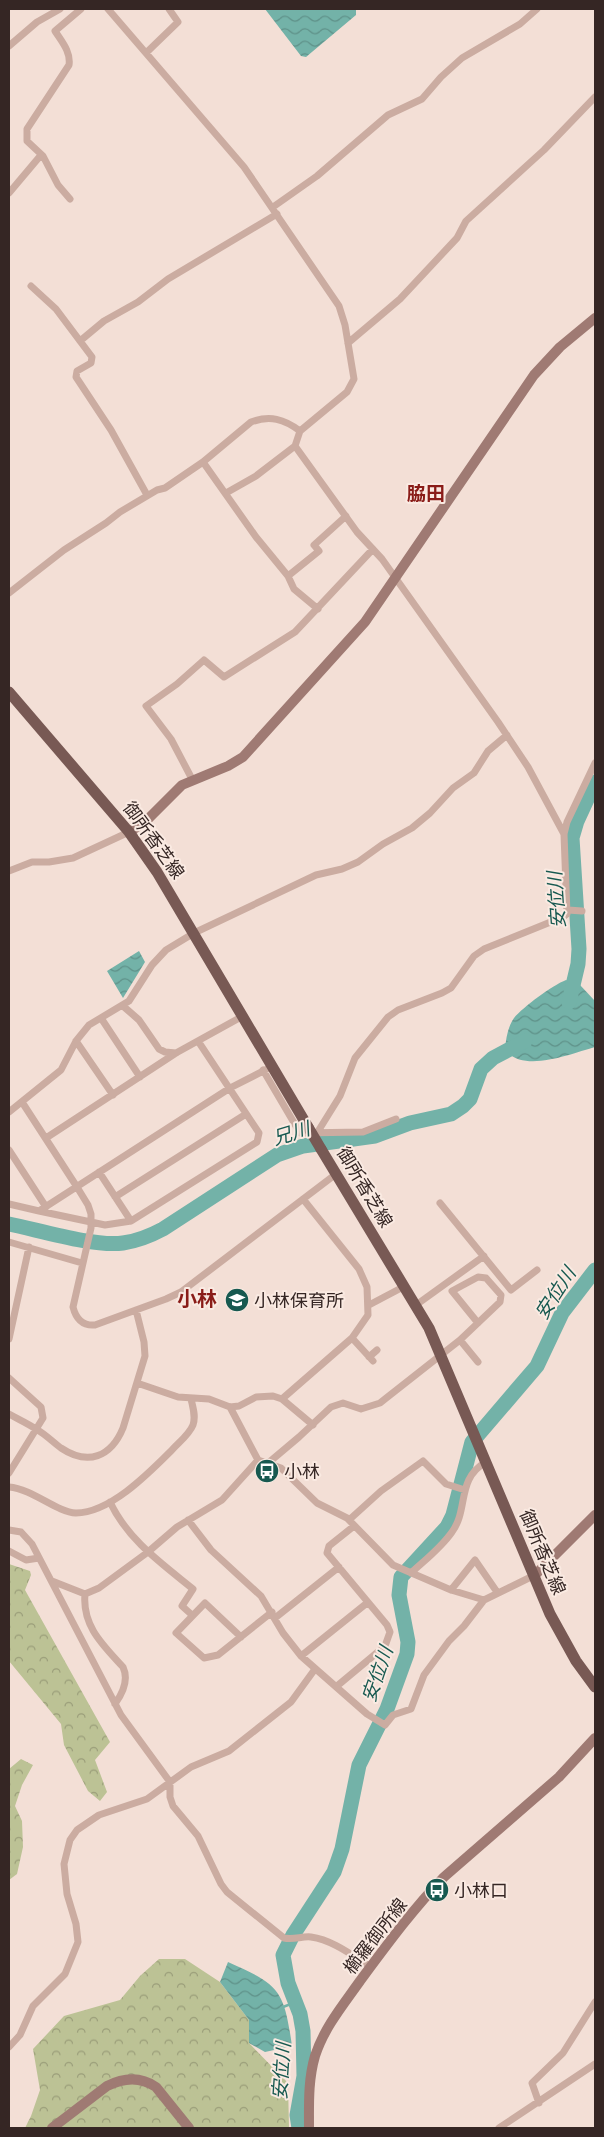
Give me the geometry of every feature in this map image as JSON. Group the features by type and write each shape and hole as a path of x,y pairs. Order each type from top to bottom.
{"main road":[{"path":"129,832 146,821 172,793 192,780 228,766 243,757 356,632 396,579 534,375 560,347 595,318"},
{"name":"御所香芝線","path":"9,692 129,832 171,894 243,1016 268,1068 313,1130 321,1149 405,1286 441,1355 550,1614 576,1661 595,1687"},
{"path":"535,1575 595,1515"},
{"name":"櫛羅御所線","path":"309,2128 309,2092 315,2056 334,2018 371,1967 428,1893 559,1777 595,1738"},
{"path":"52,2128 107,2086 132,2079 149,2082 156,2087 189,2128"}],"street":[{"path":"9,46 37,22 60,9"},
{"path":"70,199 58,185 41,155 27,141 27,129 68,65 70,58 67,49 55,31 81,9"},
{"path":"108,9 233,153 275,211 339,306 343,315 354,379 351,386 347,392 300,430 295,446 256,476 226,493"},
{"path":"146,53 178,22 169,9"},
{"path":"80,341 104,321 138,302 168,279 275,211 388,115 422,99 441,77 462,58 520,24 538,9"},
{"path":"348,343 400,299 457,238 466,221 544,150 595,97"},
{"path":"9,193 41,155"},
{"path":"31,286 56,309 92,357 91,363 77,371 76,377 111,430 147,495"},
{"path":"9,593 64,550 120,512 147,495 165,488 203,462 243,427 260,418 281,419 300,430"},
{"path":"295,446 346,516 396,579 507,735 528,766 564,834"},
{"path":"203,462 256,537 288,576 294,589 318,609"},
{"path":"288,576 319,551 314,545 346,516"},
{"path":"192,780 171,739 146,706 177,684 204,660 224,677 295,632 373,549"},
{"path":"9,1112 61,1070 82,1032 101,1018 123,1006 134,995 159,957 166,950 194,933 316,875 342,869 358,862 376,848 412,828 430,813 453,788 474,773 488,751 507,735"},
{"path":"313,1130 340,1096 355,1058 392,1013 451,988 474,956 484,949 563,917 568,910 564,834 567,822 595,763"},
{"path":"9,871 32,862 49,862 73,858 129,832"},
{"path":"568,910 582,911"},
{"path":"123,1006 139,1020 159,1049 164,1052 176,1053"},
{"path":"46,1138 176,1053 243,1016"},
{"path":"101,1018 140,1077"},
{"path":"76,1041 113,1095"},
{"path":"9,1204 42,1209 91,1226 131,1221 257,1142 259,1133 198,1041"},
{"path":"42,1209 230,1088 268,1068"},
{"path":"22,1102 88,1205 91,1226 73,1307 75,1314 83,1323 95,1325 181,1292 336,1174"},
{"path":"115,1197 246,1114"},
{"path":"313,1130 363,1132 396,1119"},
{"path":"9,1150 42,1209"},
{"path":"99,1172 131,1221"},
{"path":"282,1399 352,1338 365,1323 368,1315 367,1287 360,1269 303,1199"},
{"path":"440,1203 511,1290 537,1270"},
{"path":"9,1242 82,1263"},
{"path":"9,1339 29,1247"},
{"path":"416,1305 484,1256"},
{"path":"267,1464 325,1412 337,1404 343,1403 361,1408 380,1403 460,1340 500,1302 501,1295 486,1278 478,1277 452,1291 478,1322"},
{"path":"369,1305 405,1286"},
{"path":"9,1414 37,1429 72,1454 91,1458 102,1454 118,1439 137,1383 145,1349 136,1310"},
{"path":"352,1338 371,1359 377,1350"},
{"path":"460,1340 478,1362"},
{"path":"9,1378 42,1407 43,1418 9,1473"},
{"path":"137,1383 178,1397 209,1399 230,1407 265,1396 274,1396 282,1399 312,1425"},
{"path":"9,1487 25,1490 76,1513 110,1502 135,1486 190,1431 195,1415 191,1399"},
{"path":"230,1407 258,1460 281,1468 317,1502 352,1523 385,1558 401,1570 451,1590 484,1600"},
{"path":"52,1581 85,1594 99,1588 148,1552 169,1533 222,1500 258,1460"},
{"path":"337,1686 378,1652 389,1640 390,1632 387,1625 366,1603 327,1553 329,1546 381,1491 423,1461 439,1478 454,1487 464,1490"},
{"path":"411,1573 453,1532 458,1521 464,1490 471,1473 486,1462"},
{"path":"110,1502 125,1528 148,1552 193,1589 182,1606 192,1616"},
{"path":"188,1520 211,1550 261,1596 283,1633 300,1656 375,1720 385,1725 393,1715 411,1709 424,1675 449,1641 464,1626 484,1600 535,1575"},
{"path":"9,1530 21,1532 27,1536 115,1704 129,1728 170,1782 170,1797 173,1806 198,1836 221,1884 232,1898 284,1938 294,1940 308,1937 327,1942 350,1953 371,1967"},
{"path":"9,1550 26,1560 39,1558"},
{"path":"451,1590 475,1560 497,1592"},
{"path":"241,1637 205,1603 176,1633 204,1658 218,1655 339,1568"},
{"path":"85,1594 85,1612 93,1633 123,1667 126,1674 123,1689 115,1704"},
{"path":"300,1656 366,1603"},
{"path":"9,2047 20,2035 33,2006 65,1974 78,1942 76,1924 67,1894 64,1864 70,1840 77,1830 99,1815 142,1801 202,1761 229,1751 285,1708 315,1669"},
{"path":"539,2103 532,2083 563,2053 595,2002"},
{"path":"500,2128 595,2064"}],"green space":[{"path":"9,1564 30,1571 31,1575 25,1590 110,1742 95,1760 107,1792 100,1801 88,1791 64,1745 61,1724 9,1661"},
{"path":"21,1759 33,1765 22,1785 15,1806 22,1821 23,1847 17,1874 9,1880 9,1769"},
{"path":"159,1959 185,1959 220,1982 249,2020 249,2043 288,2083 289,2128 25,2128 40,2090 33,2049 64,2016 120,2000 140,1976"}],"water":[{"path":"265,9 356,9 356,15 306,57 301,56"},
{"path":"139,951 145,962 123,998 107,971"},
{"path":"566,980 580,985 595,1001 595,1047 547,1060 523,1060 513,1056 505,1049 509,1029 514,1018 538,997"},
{"path":"228,1962 259,1977 276,1992 286,2012 292,2046 265,2052 249,2043 249,2020 220,1982"}],"waterway":[{"name":"安位川","path":"569,1002 578,964 579,949 572,838 577,821 595,782"},
{"name":"兄川","path":"9,1224 97,1243 123,1243 144,1238 163,1229 277,1155 303,1146 375,1136 410,1123 451,1114 470,1099 481,1069 493,1058 525,1041"},
{"name":"安位川","path":"299,2128 297,2115 304,2076 303,2031 300,2014 288,1983 283,1955 293,1935 334,1872 342,1849 359,1765 387,1709 407,1654 408,1642 399,1595 401,1577 447,1527 453,1515 472,1442 537,1366 562,1313 595,1270"},
{"path":"283,2007 296,2002"}],"place":[{"name":"小林保育所","path":"237,1300"},
{"name":"小林","path":"267,1471"},
{"name":"小林口","path":"437,1890"}],"district":[{"name":"脇田","path":"426,493"},
{"name":"小林","path":"197,1298"}]}
